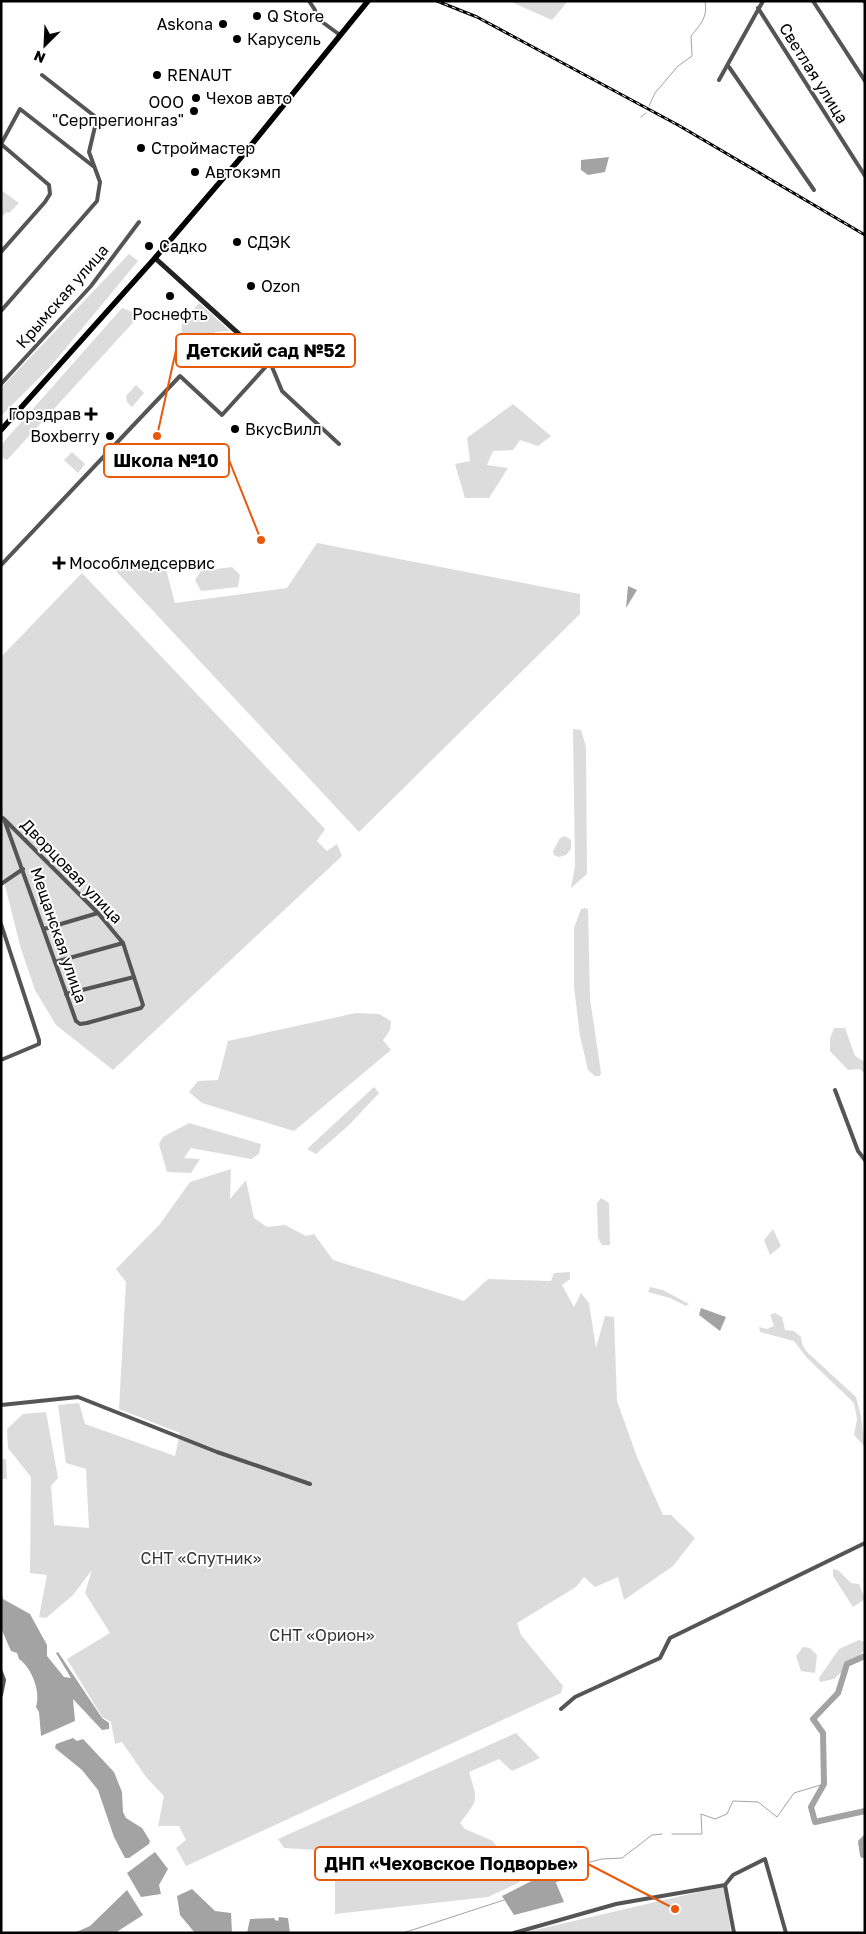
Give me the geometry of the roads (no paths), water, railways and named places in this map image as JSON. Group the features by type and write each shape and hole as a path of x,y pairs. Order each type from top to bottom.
{"main road":[{"path":"1,430 155,258 248,149 368,1"}],"street":[{"path":"310,1 315,10 314,16 340,35"},
{"path":"720,80 729,67 763,1"},
{"path":"813,1 865,81"},
{"name":"Светлая улица","path":"758,8 865,176"},
{"path":"729,67 814,190"},
{"path":"1,311 97,201 100,182 89,152 97,118 42,75"},
{"path":"1,252 50,194 49,185 1,144 20,109 95,168"},
{"name":"Крымская улица","path":"1,384 91,286 139,222"},
{"path":"155,258 270,362 282,391 339,444"},
{"path":"1,565 180,376 222,415 270,362"},
{"name":"Мещанская улица","path":"3,818 23,869 76,1021 80,1024 87,1023"},
{"name":"Дворцовая улица","path":"3,818 98,912 123,943 142,1000 142,1008 87,1023"},
{"path":"1,884 23,869"},
{"path":"44,929 98,912"},
{"path":"1,924 39,1040 39,1044 1,1060"},
{"path":"55,962 123,943"},
{"path":"66,994 134,977"},
{"path":"835,1090 858,1151 865,1160"},
{"path":"1,1405 78,1396 154,1427 310,1484"},
{"path":"561,1709 575,1697 660,1658 670,1638 865,1543"},
{"path":"1,1672 4,1680 1,1695"},
{"path":"514,1933 616,1904 725,1884 733,1875 765,1859 786,1933"},
{"path":"725,1884 734,1933"}],"waterway":[{"path":"649,106 655,93 678,66 692,56 691,36 705,16 705,1"},
{"path":"641,117 646,113"},
{"path":"865,1656 847,1664 838,1693 813,1719 823,1733 824,1784 811,1807 815,1822 865,1811"},
{"path":"672,1834 702,1834 701,1814 715,1819 727,1814 733,1801 758,1802 777,1817 794,1793 824,1784"},
{"path":"555,1882 569,1877 586,1863 602,1859 622,1858 652,1835 662,1834"},
{"path":"865,1838 861,1842 863,1855 865,1855"},
{"path":"403,1933 504,1900"}],"railway":[{"path":"437,1 477,17 678,125 865,235"}],"place":[{"name":"Q Store","path":"257,16"},
{"name":"Askona","path":"223,24"},
{"name":"Карусель","path":"237,39"},
{"name":"RENAUT","path":"157,75"},
{"name":"Чехов авто","path":"196,98"},
{"name":"ООО \"Серпрегионгаз\"","path":"194,111"},
{"name":"Строймастер","path":"141,148"},
{"name":"Автокэмп","path":"195,172"},
{"name":"СДЭК","path":"237,242"},
{"name":"Садко","path":"149,246"},
{"name":"Ozon","path":"251,286"},
{"name":"Роснефть","path":"170,296"},
{"name":"Горздрав","path":"91,414"},
{"name":"ВкусВилл","path":"235,429"},
{"name":"Boxberry","path":"110,436"},
{"name":"Детский сад №52","path":"157,436"},
{"name":"Школа №10","path":"261,540"},
{"name":"Мособлмедсервис","path":"59,563"},
{"name":"ДНП «Чеховское Подворье»","path":"675,1909"}],"park label":[{"name":"СНТ «Спутник»","path":"201,1558"},
{"name":"СНТ «Орион»","path":"322,1635"}]}
